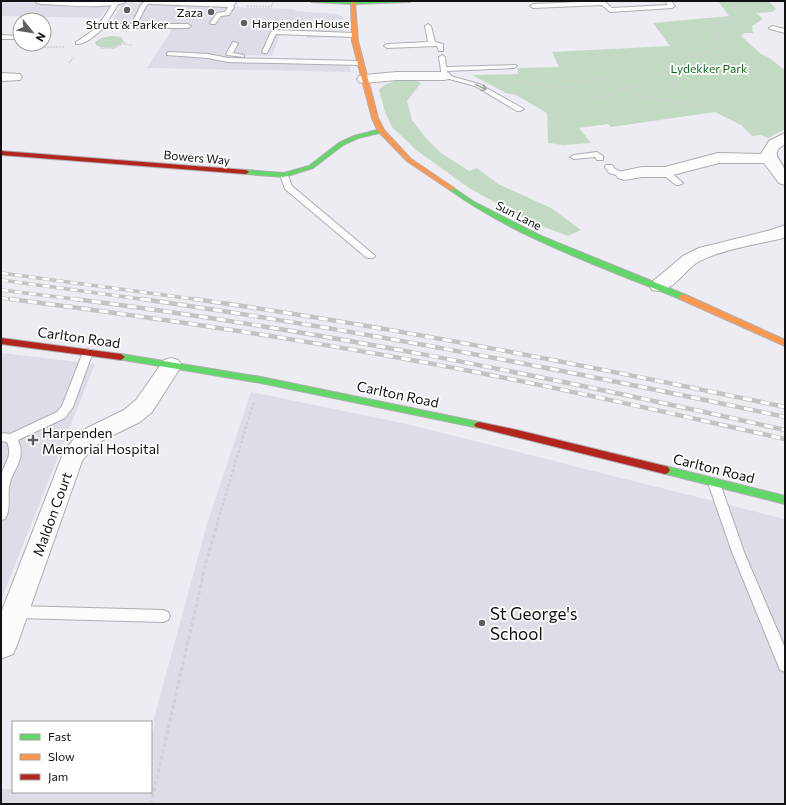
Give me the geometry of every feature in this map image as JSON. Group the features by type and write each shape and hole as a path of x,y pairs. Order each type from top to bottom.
{"street":[{"path":"41,1 119,1"},
{"path":"150,1 230,3"},
{"path":"312,1 353,3 409,1"},
{"name":"Sun Lane","path":"353,3 355,38 359,62 375,118 381,131 409,160 472,203 511,226 659,286 785,343"},
{"path":"364,78 444,72"},
{"path":"1,77 15,77"},
{"name":"Bowers Way","path":"1,153 284,175 296,173 311,167 341,144 356,137 381,131"},
{"path":"782,140 774,144 768,152 769,160 785,180"},
{"path":"624,175 642,172 665,172 718,158 730,157 769,160"},
{"path":"659,286 689,260 705,252 783,233"},
{"name":"Carlton Road","path":"1,341 88,352 261,380 517,433 785,500"},
{"name":"Maldon Court","path":"3,645 17,612 72,457 82,445 95,434 132,416 144,406 171,365"}],"lane":[{"path":"78,43 90,36 102,26 119,1"},
{"path":"137,19 144,5 150,1"},
{"path":"533,6 604,3 610,10 672,6 668,1"},
{"path":"213,23 219,14 227,14 231,8 230,3"},
{"path":"102,26 188,26"},
{"path":"428,26 432,44"},
{"path":"772,28 785,31"},
{"path":"265,52 274,32 355,38"},
{"path":"1,37 12,38"},
{"path":"296,39 355,38"},
{"path":"235,43 229,54 236,56 359,62"},
{"path":"387,46 440,44 444,72"},
{"path":"169,54 208,56 228,60 359,62"},
{"path":"444,72 514,66"},
{"path":"444,72 477,85 520,109"},
{"path":"574,157 597,154 600,158"},
{"path":"609,167 612,171 624,175"},
{"path":"665,172 679,183"},
{"path":"284,175 288,187 370,256"},
{"path":"1,515 4,508 4,484 14,462 16,448 6,438 61,415 67,406 88,352"},
{"path":"714,483 738,552 785,665"},
{"path":"17,612 164,616"}],"path":[{"path":"230,3 271,7 274,1"},
{"path":"518,81 572,88 577,93 598,98 612,95 618,90 628,90 644,84 691,58 723,46 725,44 723,40 712,32 707,26 714,22 737,18 733,1"},
{"path":"124,44 132,45"},
{"path":"52,48 65,47"},
{"path":"672,68 675,87 715,110 782,140"},
{"path":"572,88 580,81 597,78 614,83 618,86 618,90"},
{"path":"628,90 643,96 715,110"},
{"path":"151,804 207,558 261,380"}],"shaded area":[{"path":"1,2 110,5 99,18 52,17 52,12 12,12 12,16 1,16"},
{"path":"123,3 293,9 297,11 337,14 343,17 343,37 306,38 306,34 281,33 272,56 238,55 236,58 347,61 351,72 147,68 173,28 134,27 131,23 110,23"},
{"name":"Harpenden Memorial Hospital","path":"1,353 95,364 1,600"},
{"name":"St George's School","path":"251,392 402,423 785,519 785,804 1,804 1,789 12,789 12,793 152,793 152,735 155,723 153,722 207,524"}],"green space":[{"name":"Lydekker Park","path":"718,1 769,1 776,9 772,12 756,13 763,19 752,26 753,33 744,33 741,36 761,54 768,57 785,70 785,129 768,138 761,135 752,136 741,125 715,112 611,127 608,124 579,128 591,143 564,145 548,143 547,113 516,95 506,93 472,75 518,74 517,68 559,67 552,52 670,46 653,23 729,16"},
{"path":"111,36 121,37 124,41 111,48 99,47 96,45 95,42 101,38"},
{"path":"407,80 421,83 407,101 412,120 426,138 441,153 469,171 477,168 498,184 551,208 581,230 568,236 533,223 469,188 415,149 392,127 385,112 379,90 388,83"}],"railway":[{"path":"1,273 198,300"},
{"path":"1,280 148,300"},
{"path":"1,290 75,299"},
{"path":"1,298 17,300"},
{"path":"10,299 243,332 417,361 630,404 785,439"},
{"path":"75,299 82,300"},
{"path":"75,299 253,325 431,356 608,391 785,430"},
{"path":"142,299 304,324 465,352 785,417"},
{"path":"194,299 198,300"},
{"path":"198,300 342,322 490,348 785,407"}],"traffic: fast":[{"path":"312,1 353,3 409,1"},
{"path":"246,172 284,175 311,167 341,144 356,137 381,131"},
{"path":"452,189 472,203 538,238 683,297"},
{"path":"121,357 261,380 479,425"},
{"path":"665,470 785,500"}],"traffic: slow":[{"path":"353,3 355,41 375,118 381,131 409,160 452,189"},
{"path":"683,297 785,343"}],"traffic: jam":[{"path":"1,153 246,172"},
{"path":"1,341 121,357"},
{"path":"479,425 665,470"}],"place":[{"name":"Strutt & Parker","path":"127,10"},
{"name":"Zaza","path":"211,12"},
{"name":"Harpenden House","path":"244,23"},
{"name":"Harpenden Memorial Hospital","path":"33,440"},
{"name":"St George's School","path":"482,623"}]}
